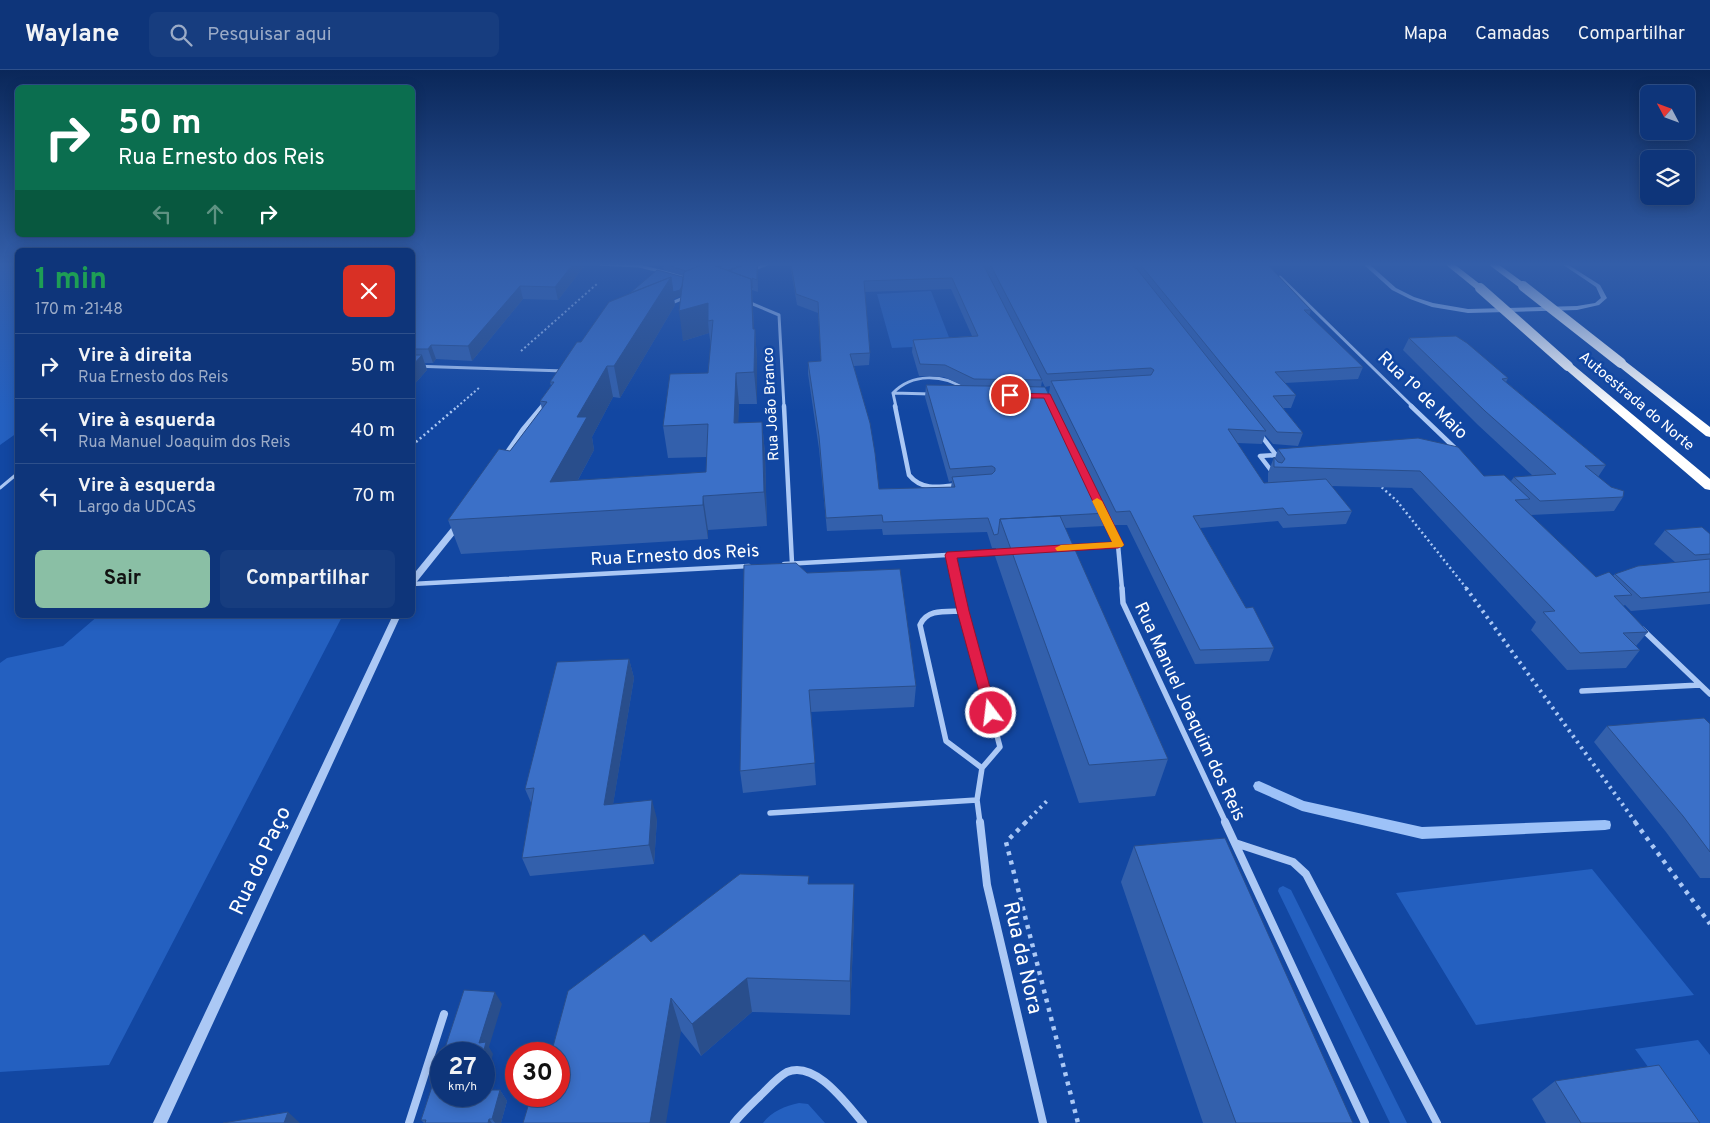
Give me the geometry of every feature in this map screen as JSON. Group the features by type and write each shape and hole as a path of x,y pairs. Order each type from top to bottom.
{"highway":[{"name":"Autoestrada do Norte","path":"1508,313 1710,486"},
{"name":"Autoestrada do Norte","path":"1557,313 1710,434"}],"street":[{"name":"Rua João Branco","path":"774,313 778,315 792,563"},
{"name":"Rua 1º de Maio","path":"1316,313 1466,458"},
{"path":"415,366 570,371"},
{"path":"564,378 570,371"},
{"path":"893,393 908,380 922,378 937,378 967,390"},
{"path":"497,470 523,429 552,393"},
{"path":"893,393 933,394"},
{"path":"893,393 912,479 929,487 964,484"},
{"path":"1258,432 1276,455"},
{"path":"1442,445 1451,444"},
{"path":"1275,476 1260,456 1285,454"},
{"name":"Rua Manuel Joaquim dos Reis","path":"1102,510 1118,545 1123,603 1365,1123"},
{"path":"415,579 465,517"},
{"path":"1059,548 1118,545"},
{"name":"Rua Ernesto dos Reis","path":"782,564 1010,551"},
{"path":"951,555 963,611 1000,747 982,768 946,741 920,625 924,617 932,613 963,611"},
{"name":"Rua Ernesto dos Reis","path":"415,583 752,566"},
{"name":"Rua do Paço","path":"160,1123 396,618"},
{"path":"1636,623 1710,694"},
{"path":"1582,691 1700,685"},
{"name":"Rua da Nora","path":"982,768 977,800 987,885 1043,1123"},
{"path":"770,813 977,800"},
{"path":"1235,843 1293,862 1306,874 1437,1123"},
{"path":"409,1123 444,1014"},
{"path":"734,1123 778,1078 790,1072 801,1070 813,1073 822,1079 863,1123"}],"lane":[{"path":"0,488 15,476"}],"path":[{"path":"514,357 564,313"},
{"path":"416,442 486,382"},
{"path":"1372,480 1397,501 1465,586 1589,760 1710,924"},
{"path":"1048,800 1006,842 1078,1123"}],"shaded area":[{"path":"0,313 15,313 15,434 0,445"},
{"path":"882,313 940,313 952,345 892,348"},
{"path":"96,618 341,618 109,1065 0,1072 0,663 7,658 63,646"},
{"path":"1592,869 1694,995 1476,1025 1396,893"},
{"path":"1283,886 1291,890 1407,1123 1390,1123 1278,891"},
{"path":"1698,1040 1710,1055 1710,1123 1689,1123 1635,1049"},
{"path":"799,1103 808,1104 825,1123 763,1123 770,1115 779,1110"}],"building":[{"path":"415,313 496,313 468,346 431,345 428,349 415,349"},
{"path":"601,313 648,313 614,366 607,366 577,417 587,417 550,482 706,472 708,424 663,426 670,374 708,373 713,320 708,321 708,313 752,313 753,329 755,329 754,372 736,373 734,423 762,422 764,492 703,496 703,505 448,520 499,449 510,451 547,402 540,401 554,382 550,382 577,342 581,342"},
{"path":"819,313 867,313 870,353 850,354 870,423 879,489 955,487 952,477 992,474 995,471 995,468 992,466 950,469 926,385 1045,387 1107,513 1000,519 998,534 994,535 988,518 883,522 882,515 826,518 819,436 808,362 821,361"},
{"path":"968,313 1008,313 1042,380 974,379 945,365 920,364 913,340 978,336"},
{"path":"1015,313 1172,313 1266,431 1228,429 1264,483 1326,479 1352,511 1288,515 1283,508 1193,516 1246,608 1253,607 1274,648 1200,650 1130,511 1116,512 1051,381 1151,375 1154,370 1151,368 1047,374"},
{"path":"1180,313 1307,313 1363,367 1275,372 1296,395 1273,396 1303,433 1277,432"},
{"path":"1456,336 1508,378 1502,379 1606,465 1585,466 1611,487 1624,491 1623,497 1540,501 1514,477 1556,474 1485,411 1409,338"},
{"path":"415,355 422,355 415,363"},
{"path":"1418,438 1458,447 1484,476 1504,475 1530,499 1515,500 1596,577 1609,572 1632,595 1614,596 1648,632 1623,633 1640,650 1580,653 1543,612 1555,611 1420,471 1274,467 1274,457 1278,462 1282,463 1285,459 1278,449"},
{"path":"1060,516 1168,759 1089,765 1000,519"},
{"path":"1702,527 1710,534 1710,554 1695,555 1665,530"},
{"path":"1710,559 1710,592 1641,598 1615,574 1638,566"},
{"path":"796,563 807,573 900,569 916,686 809,690 815,763 740,771 744,565"},
{"path":"629,659 604,805 652,800 649,845 522,858 534,788 525,789 557,662"},
{"path":"1704,718 1710,724 1710,852 1683,816 1607,726"},
{"path":"1225,838 1353,1123 1236,1123 1134,846"},
{"path":"740,874 809,876 808,884 854,884 850,981 747,978 692,1024 671,998 650,1123 523,1123 528,1107 570,1107 570,1042 554,1042 568,991 644,934 651,942"},
{"path":"464,990 495,992 479,1042 447,1042"},
{"path":"1659,1065 1700,1123 1581,1123 1555,1081"},
{"path":"495,1090 500,1090 492,1119 489,1119 488,1123 425,1123 426,1120 421,1120 430,1093 430,1107 495,1107"},
{"path":"288,1112 284,1123 223,1123"}],"waterway":[{"path":"1259,786 1302,806 1422,833 1605,825"}],"slow traffic":[{"path":"1061,548 1118,545 1097,501"}],"route":[{"path":"991,713 963,611 951,555 1118,545 1047,396 1010,395"}]}
